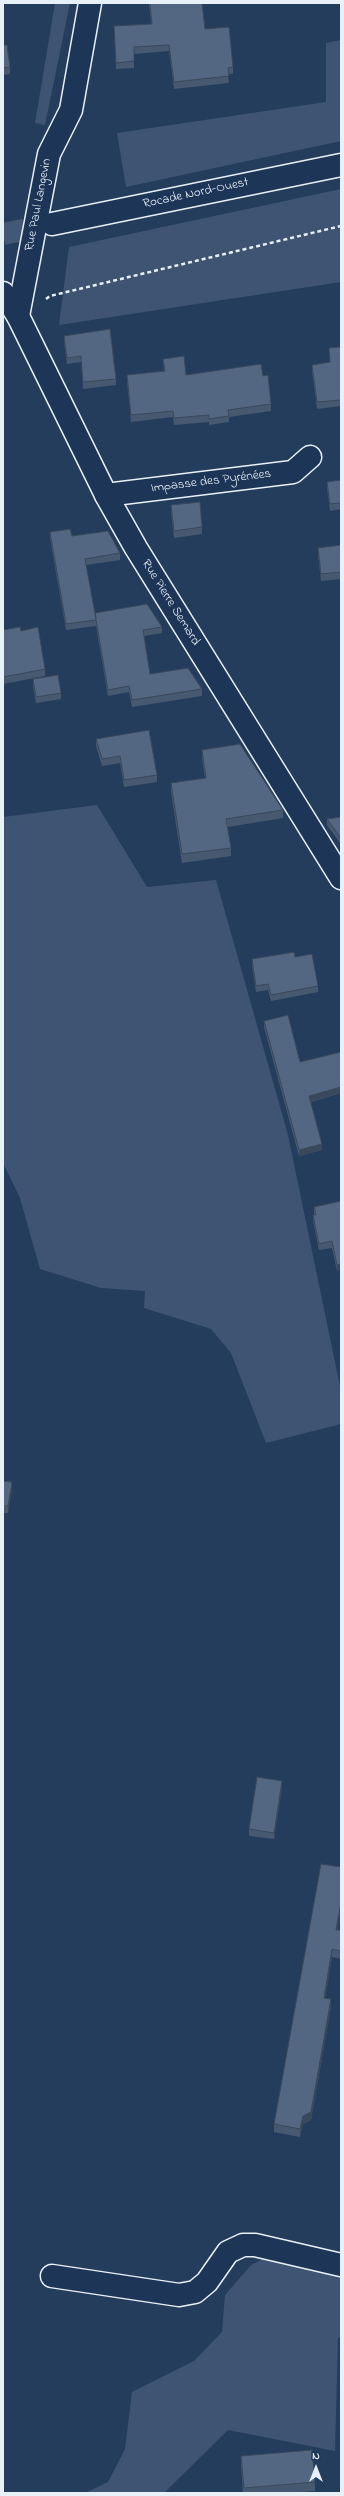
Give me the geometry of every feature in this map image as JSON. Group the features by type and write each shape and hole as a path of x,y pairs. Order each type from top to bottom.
{"main road":[{"name":"Rue Paul Langevin","path":"11,315 49,154 71,110 90,3"},
{"name":"Rocade Nord-Ouest","path":"52,224 341,165"},
{"name":"Rue Pierre Semard","path":"3,293 11,315 106,495 136,548 341,878"},
{"name":"Impasse des Pyrénées","path":"106,495 293,472 310,457"},
{"path":"52,2276 179,2294 195,2292 207,2282 228,2252 243,2245 255,2245 341,2265"}],"path":[{"path":"11,315 50,296 341,226"}],"shaded area":[{"path":"55,3 70,3 45,125 35,123"},
{"path":"341,40 341,141 126,187 117,133 326,102 326,43"},
{"path":"341,189 341,282 59,325 69,247"},
{"path":"97,805 147,887 216,880 288,1135 341,1391 341,1424 266,1443 231,1353 211,1329 144,1308 145,1291 101,1288 40,1269 20,1198 3,1163 3,817"},
{"path":"269,2256 341,2274 341,2337 338,2338 335,2451 228,2430 164,2493 85,2493 108,2482 125,2449 132,2392 194,2361 222,2332 225,2295 251,2265"}],"building":[{"path":"150,3 202,3 205,29 229,27 233,67 228,68 229,76 174,82 169,45 134,47 134,61 116,63 114,26 152,24"},
{"path":"3,45 7,45 10,67 3,68"},
{"path":"110,329 116,379 83,382 81,356 67,358 64,336"},
{"path":"341,347 341,400 317,402 312,365 330,362 329,348"},
{"path":"184,356 186,375 261,364 263,376 268,375 271,404 228,410 229,416 209,419 209,415 174,418 173,411 131,415 127,375 165,371 163,359"},
{"path":"341,480 341,503 330,504 327,482"},
{"path":"200,502 202,527 174,531 171,505"},
{"path":"70,529 72,536 108,531 120,553 85,559 96,619 95,613 147,604 162,627 143,630 150,674 188,668 202,689 132,700 129,686 108,690 96,620 66,624 50,532"},
{"path":"341,545 341,572 321,574 318,548"},
{"path":"20,627 21,631 38,627 45,669 3,677 3,630"},
{"path":"58,675 61,693 36,697 33,679"},
{"path":"149,730 157,775 124,780 120,756 102,759 96,739"},
{"path":"240,744 283,810 226,819 231,848 182,854 171,783 206,778 202,750"},
{"path":"341,817 341,836 340,837 327,819"},
{"path":"294,952 295,957 312,954 318,986 271,995 268,984 256,986 252,959"},
{"path":"288,1015 300,1062 341,1052 341,1087 309,1096 322,1144 299,1150 264,1021"},
{"path":"341,1201 341,1264 337,1265 332,1241 319,1244 313,1215 316,1215 314,1207"},
{"path":"3,1481 12,1482 8,1506 3,1506"},
{"path":"257,1777 282,1781 274,1833 249,1829"},
{"path":"321,1864 341,1867 341,1902 336,1930 341,1930 341,1951 332,1949 324,1998 331,1999 311,2112 303,2116 300,2129 274,2124"},
{"path":"312,2450 315,2482 244,2488 241,2456"}],"tunnel":[{"path":"3,234 52,224"}]}
